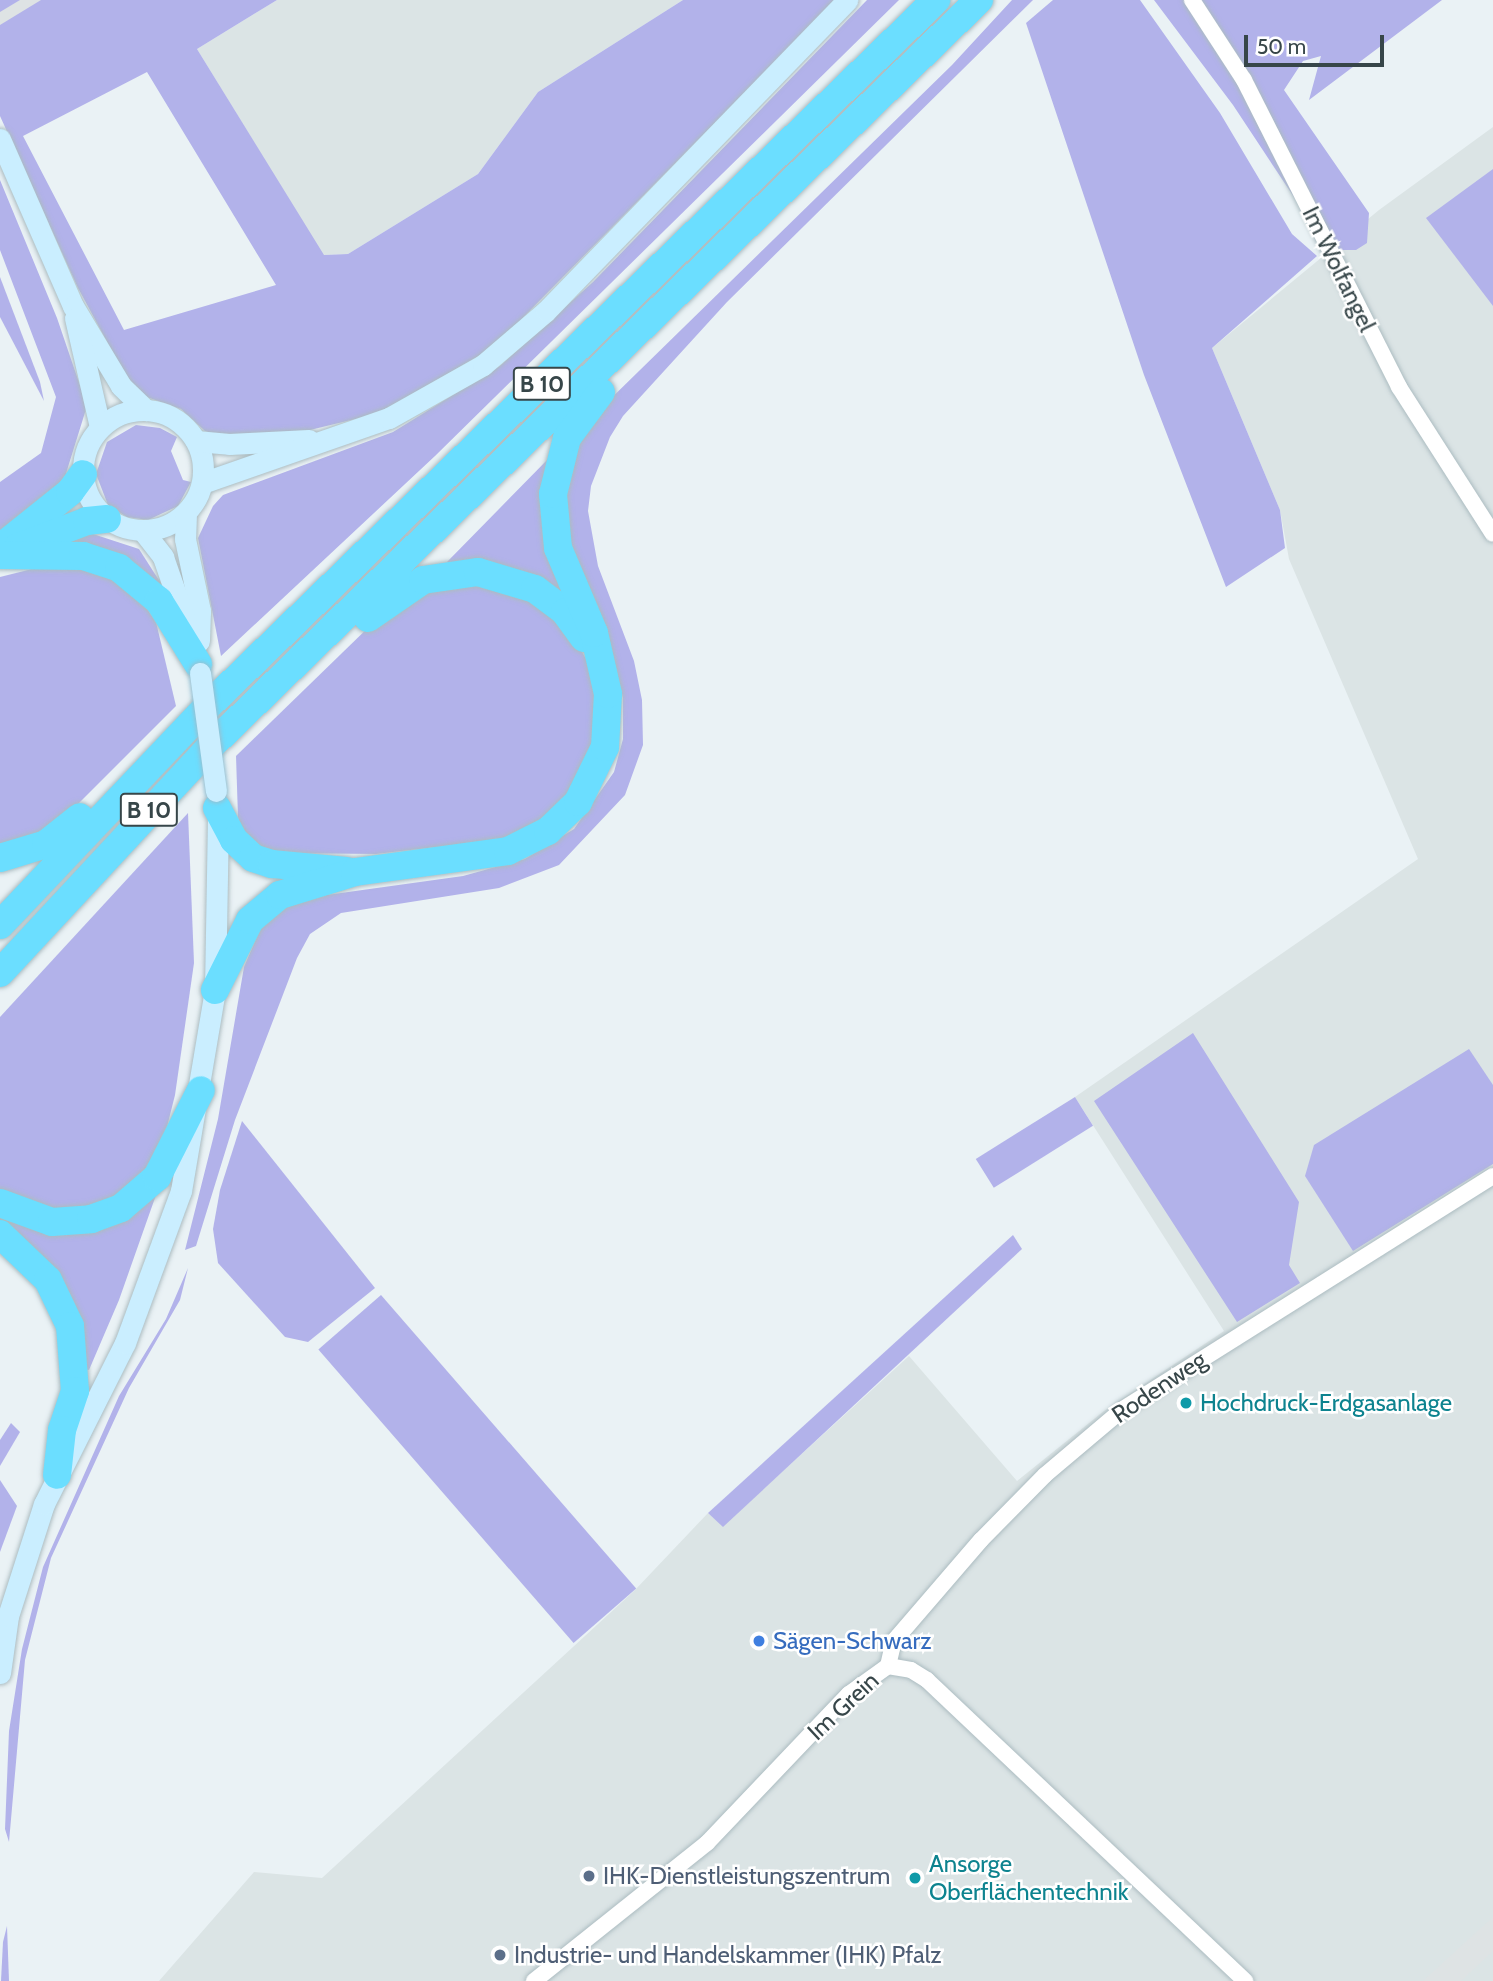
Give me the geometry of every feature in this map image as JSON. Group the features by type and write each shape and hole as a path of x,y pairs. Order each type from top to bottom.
{"highway":[{"name":"B 10","path":"0,925 148,769 936,0"},
{"name":"B 10","path":"0,972 169,788 634,339 979,0"},
{"path":"215,990 243,931 264,905 293,890 355,872 508,851 565,817 589,786 605,747 609,710 594,633 558,548 552,510 555,478 573,428 608,385 634,339"},
{"path":"0,552 70,492 83,474"},
{"path":"0,552 87,521 107,519"},
{"path":"0,552 83,556 119,568 159,601 199,668"},
{"path":"305,655 412,585 448,573 478,572 521,582 548,597 572,620 601,661"},
{"path":"0,858 46,844 85,811 148,769"},
{"path":"217,799 234,841 253,858 272,864 355,872"},
{"path":"0,1203 52,1222 91,1219 121,1208 157,1177 201,1090"},
{"path":"0,1234 48,1280 70,1326 75,1391 62,1430 57,1475"}],"main road":[{"path":"202,483 331,439 425,402 517,338 847,0"},
{"path":"0,139 73,306 121,386 146,410 180,422 196,440 204,466 202,483 186,513 185,538 200,611 199,668"},
{"path":"73,306 100,427"},
{"path":"146,410 122,414 100,427 86,449 83,474 88,495 107,519 143,531 164,527 186,513"},
{"path":"196,440 229,444 331,439"},
{"path":"0,1674 8,1616 25,1553 57,1475 105,1385 159,1259 181,1191 201,1090 215,990 217,799 199,668 173,580 159,550 143,531"}],"street":[{"name":"Im Wolfangel","path":"1192,0 1250,92 1399,387 1493,534"},
{"name":"Rodenweg","path":"888,1666 894,1641 981,1541 1045,1475 1123,1409 1493,1176"},
{"name":"Im Grein","path":"534,1981 707,1843 858,1685 888,1666 911,1670 927,1680 1245,1981"}],"shaded area":[{"path":"0,0 277,0 197,49 324,255 348,254 478,174 538,92 683,0 836,0 494,347 380,413 310,430 222,437 205,431 181,409 141,395 131,386 78,288 0,116","holes":["147,72 276,285 124,330 23,136"]},
{"path":"20,0 41,0 0,25 0,12"},
{"path":"277,0 683,0 538,92 478,174 348,254 323,255 197,49"},
{"path":"867,0 899,0 435,456 221,656 198,538 213,506 223,495 393,432 500,366 593,282"},
{"path":"1012,0 1033,0 727,302 623,416 610,437 591,486 588,511 598,566 634,661 642,700 643,745 625,795 559,865 499,888 341,913 310,934 297,958 235,1120 196,1246 185,1250 218,1119 244,967 262,925 275,912 305,898 463,876 525,859 574,829 614,772 623,739 623,698 614,660 574,566 563,514 573,453 594,415 952,65"},
{"path":"1053,0 1140,0 1220,113 1292,234 1317,256 1212,348 1280,510 1285,548 1226,587 1144,375 1026,23"},
{"path":"1154,0 1442,0 1309,100 1321,56 1303,61 1284,90 1369,213 1367,243 1356,250 1329,250 1233,105"},
{"path":"1493,127 1493,1981 159,1981 254,1872 322,1878 635,1590 708,1513 723,1526 909,1356 1017,1481 1104,1411 1224,1331 1075,1097 1418,859 1289,559 1280,510 1212,348 1379,210"},
{"path":"1493,169 1493,306 1426,218"},
{"path":"0,180 57,318 87,406 64,480 0,531 0,482 41,453 56,397 0,250"},
{"path":"0,277 40,382 44,401 0,317"},
{"path":"136,425 160,428 177,437 171,451 183,480 191,482 178,506 148,520 127,517 108,505 96,474 107,442"},
{"path":"551,456 561,592 488,562 447,562"},
{"path":"90,533 139,549 169,596 60,546"},
{"path":"44,566 82,568 115,579 138,596 156,622 176,706 55,827 0,847 0,577"},
{"path":"476,581 536,600 575,639 587,661 594,683 594,740 587,762 563,800 547,816 504,839 376,854 271,853 258,849 242,832 238,817 236,756 376,620 424,590"},
{"path":"188,813 194,963 175,1095 160,1155 133,1191 64,1215 0,1194 0,1017"},
{"path":"1193,1033 1299,1202 1289,1265 1300,1283 1237,1322 1094,1101"},
{"path":"1469,1049 1493,1085 1493,1164 1353,1251 1305,1176 1314,1145"},
{"path":"1075,1097 1093,1126 994,1188 976,1159"},
{"path":"242,1121 375,1288 308,1342 285,1337 218,1263 213,1229 220,1190"},
{"path":"156,1195 119,1300 89,1370 85,1369 0,1225 0,1214 7,1218"},
{"path":"1013,1235 1022,1249 723,1527 708,1513"},
{"path":"188,1268 180,1300 129,1388 51,1558 25,1660 9,1842 5,1829 9,1731 22,1649 43,1567 119,1396 166,1319"},
{"path":"381,1295 636,1589 574,1643 318,1349"},
{"path":"11,1423 20,1432 0,1466 0,1440"},
{"path":"0,1480 17,1506 0,1552"},
{"path":"1493,1917 1493,1951 1461,1981 1423,1981"},
{"path":"7,1926 9,1981 1,1981 3,1942"}],"place":[{"name":"Hochdruck-Erdgasanlage","path":"1186,1403"},
{"name":"Sägen-Schwarz","path":"759,1641"},
{"name":"IHK-Dienstleistungszentrum","path":"589,1876"},
{"name":"Ansorge Oberflächentechnik","path":"915,1878"},
{"name":"Industrie- und Handelskammer (IHK) Pfalz","path":"500,1955"}]}
